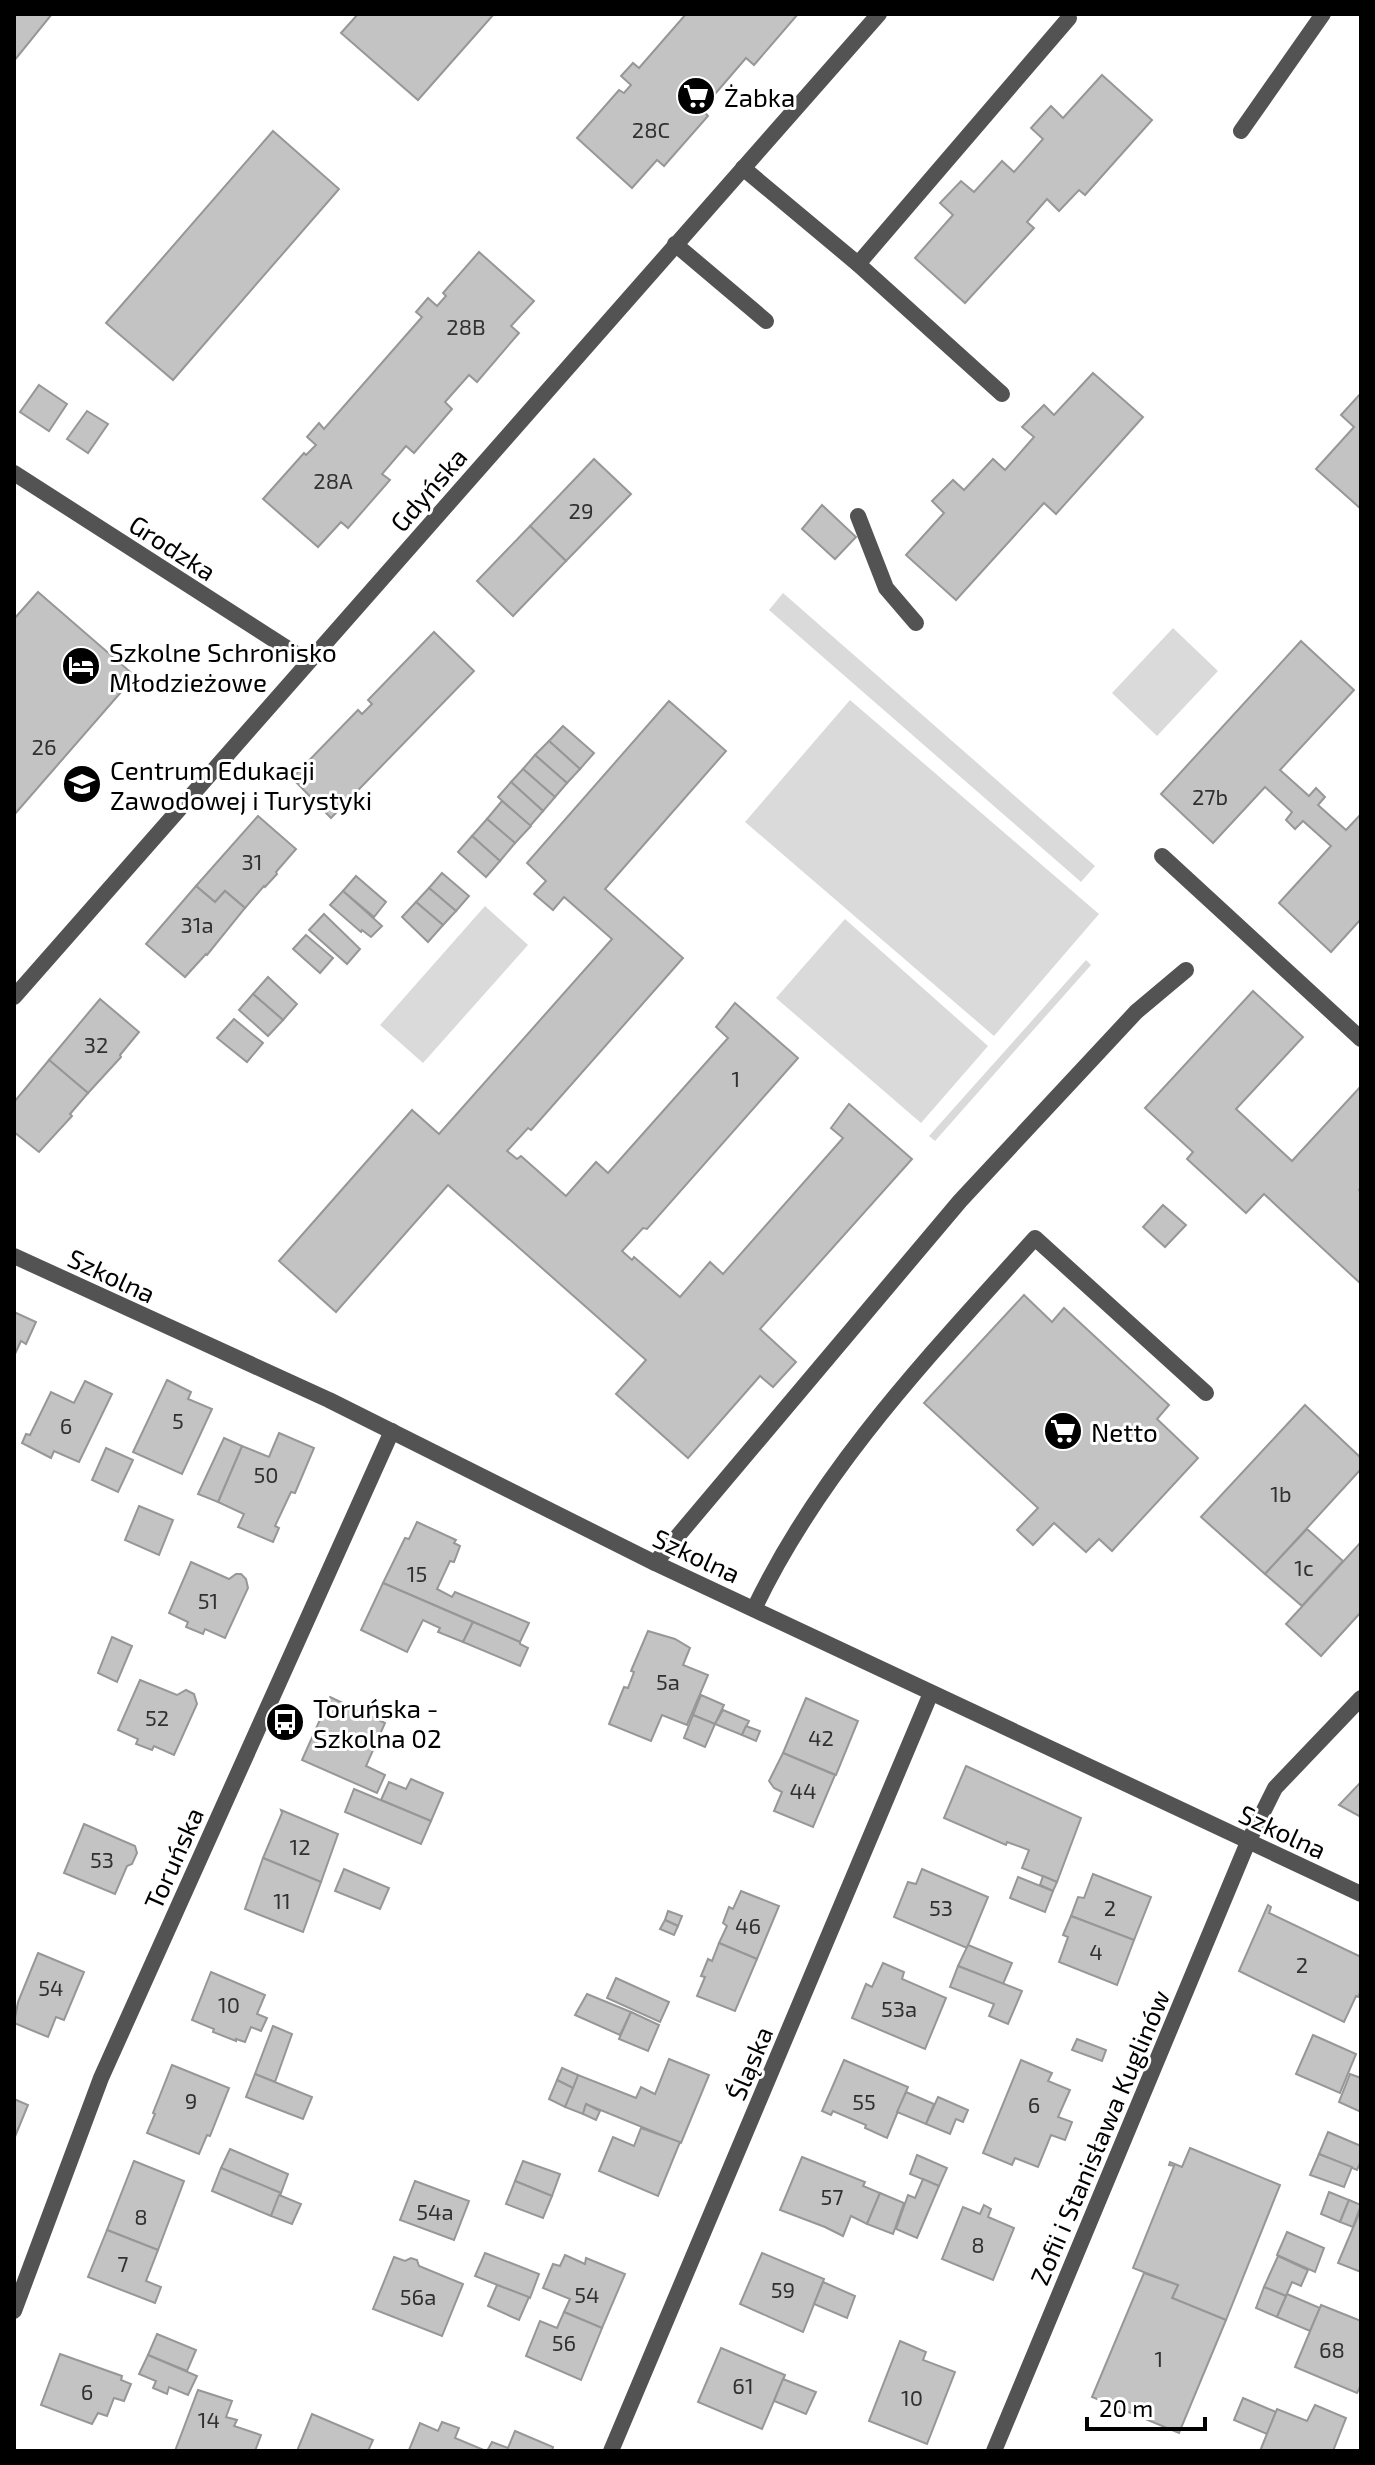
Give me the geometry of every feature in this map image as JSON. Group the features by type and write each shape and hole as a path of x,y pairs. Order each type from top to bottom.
{"street":[{"name":"Gdyńska","path":"14,997 879,14"},
{"path":"1241,131 1323,14"},
{"path":"858,264 1069,18"},
{"path":"743,168 858,264 1002,394"},
{"path":"675,244 766,321"},
{"name":"Grodzka","path":"14,473 307,661"},
{"path":"858,516 886,588 916,623"},
{"path":"1162,856 1361,1039"},
{"path":"655,1563 960,1201 1136,1012 1186,970"},
{"path":"754,1609 798,1528 904,1384 1035,1238 1206,1393"},
{"name":"Szkolna","path":"14,1256 392,1431 655,1563 1361,1894"},
{"name":"Toruńska","path":"14,2311 101,2078 392,1431"},
{"name":"Śląska","path":"611,2451 931,1693"},
{"name":"Zofii i Stanisława Kuglinów","path":"994,2451 1248,1842 1275,1788 1361,1698"}],"shaded area":[{"path":"783,593 1095,866 1081,882 769,610"},
{"path":"1173,628 1218,671 1157,736 1112,693"},
{"path":"850,700 1099,914 994,1036 745,822"},
{"path":"485,906 528,945 423,1063 380,1025"},
{"path":"845,919 988,1046 921,1123 776,998"},
{"path":"1086,960 1091,965 935,1141 929,1136"}],"building":[{"path":"14,14 52,14 14,61"},
{"path":"358,14 494,14 418,100 341,33"},
{"path":"686,14 798,14 754,65 746,58 702,109 708,116 664,166 657,160 632,188 577,138 619,90 624,93 631,85 621,76 633,63 639,68"},
{"path":"1102,75 1152,120 1085,195 1079,190 1059,211 1047,199 1027,222 1034,228 965,303 915,258 953,215 940,203 961,181 974,192 1002,161 1014,172 1043,139 1031,128 1051,106 1063,118"},
{"path":"273,131 339,189 173,380 106,323"},
{"path":"479,252 534,301 511,326 519,333 477,382 469,375 445,402 452,409 414,453 406,446 382,474 390,480 348,528 341,522 318,547 263,499 304,453 306,455 316,445 307,437 319,423 324,429 422,317 416,312 428,298 437,306 446,296 443,293"},
{"path":"1093,373 1143,417 1056,514 1044,503 956,600 906,555 944,513 932,501 953,480 964,490 993,459 1005,470 1034,437 1022,427 1044,405 1054,415"},
{"path":"39,385 67,404 49,431 20,412"},
{"path":"1361,393 1361,509 1316,469 1354,427 1341,415"},
{"path":"87,411 108,424 88,453 67,439"},
{"path":"594,459 631,494 566,561 530,526"},
{"path":"822,505 856,537 835,559 802,529"},
{"path":"530,526 566,561 513,616 477,581"},
{"path":"38,592 135,676 14,815 14,619"},
{"path":"434,632 474,671 331,818 292,778 358,710 362,714 372,704 368,700"},
{"path":"1301,641 1354,690 1280,770 1309,796 1316,788 1325,797 1318,805 1346,830 1361,814 1361,919 1331,952 1279,903 1331,846 1303,821 1295,829 1286,820 1292,812 1265,787 1213,843 1161,794"},
{"path":"669,701 726,751 605,889 683,958 532,1129 528,1128 507,1151 517,1159 521,1156 566,1196 596,1162 608,1173 728,1038 716,1027 735,1003 798,1058 647,1229 643,1228 622,1251 632,1260 634,1257 680,1297 710,1262 723,1274 843,1138 831,1128 849,1104 912,1159 760,1329 796,1362 773,1387 760,1376 688,1458 616,1394 646,1360 448,1185 336,1312 279,1261 412,1110 439,1134 612,939 564,897 553,910 534,894 546,881 527,863"},
{"path":"563,726 594,753 580,769 549,741"},
{"path":"549,741 580,769 567,783 535,755"},
{"path":"535,755 567,783 555,797 523,769"},
{"path":"523,769 555,797 543,811 511,782"},
{"path":"511,782 543,811 530,826 498,797"},
{"path":"502,801 531,826 515,843 487,819"},
{"path":"258,816 296,849 245,908 225,891 215,902 196,886"},
{"path":"487,819 515,843 500,861 472,836"},
{"path":"472,836 500,861 486,877 458,852"},
{"path":"442,873 469,896 456,911 429,888"},
{"path":"356,876 386,902 374,917 343,891"},
{"path":"196,886 215,902 225,891 245,908 185,977 146,944"},
{"path":"429,888 456,911 443,925 416,902"},
{"path":"343,891 382,926 371,937 330,905"},
{"path":"416,902 443,925 428,942 402,917"},
{"path":"324,914 360,949 347,964 309,930"},
{"path":"306,935 333,958 320,973 293,949"},
{"path":"268,977 297,1004 283,1020 253,994"},
{"path":"1253,991 1303,1037 1236,1109 1292,1161 1361,1086 1361,1284 1264,1194 1246,1213 1187,1159 1193,1152 1145,1108"},
{"path":"253,994 283,1020 268,1036 239,1010"},
{"path":"100,999 139,1032 88,1093 49,1060"},
{"path":"234,1019 263,1043 247,1062 217,1038"},
{"path":"49,1060 88,1093 39,1152 14,1132 14,1102"},
{"path":"1163,1205 1186,1225 1165,1247 1143,1227"},
{"name":"Netto","path":"1024,1295 1052,1322 1064,1308 1169,1405 1157,1419 1198,1458 1112,1551 1099,1539 1086,1552 1054,1523 1033,1545 1017,1530 1038,1508 924,1403"},
{"path":"14,1312 36,1322 26,1344 21,1341 14,1356"},
{"path":"167,1380 191,1392 188,1399 212,1409 182,1474 133,1452"},
{"path":"85,1381 112,1394 79,1462 54,1451 51,1458 22,1443 26,1434 30,1435 51,1392 74,1403"},
{"path":"1305,1405 1361,1458 1361,1469 1265,1574 1201,1517"},
{"path":"279,1433 314,1448 295,1493 291,1492 275,1526 279,1528 273,1542 238,1527 244,1514 218,1502 242,1446 269,1457"},
{"path":"224,1438 242,1446 218,1502 198,1494"},
{"path":"106,1448 133,1460 118,1492 92,1480"},
{"path":"139,1506 173,1520 159,1555 125,1540"},
{"path":"417,1522 456,1540 454,1543 460,1546 437,1589 452,1597 455,1592 529,1623 520,1642 383,1583 405,1538 409,1539"},
{"path":"1307,1529 1343,1561 1302,1606 1265,1574"},
{"path":"1361,1542 1361,1612 1321,1656 1286,1624"},
{"path":"191,1562 229,1579 241,1574 246,1579 248,1588 225,1638 205,1629 203,1634 186,1627 188,1622 169,1613"},
{"path":"383,1583 473,1622 463,1642 438,1632 440,1628 423,1620 407,1652 361,1630"},
{"path":"473,1622 528,1648 520,1666 463,1642"},
{"path":"648,1631 675,1639 690,1648 683,1665 708,1675 687,1725 662,1715 651,1741 609,1724 624,1687 628,1688 634,1672 631,1671"},
{"path":"112,1637 132,1646 117,1682 98,1673"},
{"path":"140,1680 177,1695 186,1690 194,1694 197,1704 174,1755 154,1746 152,1750 136,1744 138,1739 118,1730"},
{"path":"701,1695 724,1705 715,1724 693,1715"},
{"path":"330,1697 385,1723 366,1766 385,1775 377,1793 302,1760"},
{"path":"806,1698 858,1721 836,1775 783,1753"},
{"path":"723,1710 749,1721 742,1735 715,1724"},
{"path":"693,1715 715,1724 705,1747 684,1738"},
{"path":"746,1726 760,1731 756,1741 742,1735"},
{"path":"783,1753 835,1775 813,1827 774,1811 782,1792 769,1781"},
{"path":"966,1766 1081,1818 1057,1882 1022,1868 1029,1850 1007,1842 1006,1845 944,1818"},
{"path":"411,1779 443,1793 431,1821 381,1800 389,1782 406,1789"},
{"path":"1361,1782 1361,1817 1339,1805"},
{"path":"354,1789 431,1821 421,1844 345,1812"},
{"path":"281,1810 338,1834 321,1882 263,1858"},
{"path":"84,1824 135,1846 137,1853 132,1864 127,1866 115,1894 64,1873"},
{"path":"263,1858 321,1882 303,1932 245,1909"},
{"path":"344,1869 389,1888 380,1909 335,1891"},
{"path":"922,1869 988,1897 967,1948 894,1917 908,1882 916,1884"},
{"path":"1093,1874 1151,1897 1134,1940 1071,1916 1078,1897 1084,1898"},
{"path":"1043,1876 1057,1882 1053,1891 1040,1885"},
{"path":"1018,1877 1053,1891 1045,1912 1010,1898"},
{"path":"741,1891 779,1906 757,1959 719,1943 727,1926 723,1923 729,1907 733,1909"},
{"path":"1268,1905 1271,1907 1269,1913 1361,1957 1361,1991 1344,2022 1239,1971"},
{"path":"668,1911 682,1916 678,1926 665,1920"},
{"path":"1071,1916 1134,1940 1117,1985 1059,1962 1068,1937 1063,1935"},
{"path":"665,1920 678,1926 674,1935 660,1929"},
{"path":"719,1943 757,1959 735,2011 697,1996 708,1959 712,1961"},
{"path":"968,1945 1012,1963 1003,1984 958,1966"},
{"path":"38,1953 84,1972 64,2020 56,2017 48,2037 14,2023 18,2002"},
{"path":"883,1963 904,1972 902,1979 946,1998 925,2049 852,2018 866,1984 872,1987"},
{"path":"958,1966 1022,1991 1008,2024 989,2016 994,2004 950,1987"},
{"path":"211,1972 265,1995 257,2014 267,2018 261,2031 251,2027 245,2042 213,2032 214,2029 192,2020"},
{"path":"616,1978 669,2002 660,2022 607,1998"},
{"path":"587,1994 631,2012 620,2035 575,2015"},
{"path":"631,2012 659,2025 648,2051 619,2039"},
{"path":"273,2026 292,2034 275,2082 255,2074"},
{"path":"1313,2035 1356,2054 1340,2093 1296,2074"},
{"path":"1077,2039 1106,2050 1102,2061 1072,2050"},
{"path":"669,2059 709,2075 681,2143 586,2104 583,2114 565,2107 578,2075 636,2098 641,2087 655,2094"},
{"path":"844,2060 908,2087 887,2138 833,2111 831,2115 822,2111"},
{"path":"1021,2060 1052,2073 1048,2081 1070,2090 1058,2117 1072,2122 1065,2140 1051,2135 1038,2167 1015,2158 1012,2165 983,2153"},
{"path":"172,2065 229,2088 210,2136 207,2135 199,2154 147,2133"},
{"path":"562,2068 578,2075 573,2088 557,2080"},
{"path":"255,2074 312,2097 303,2119 246,2097"},
{"path":"1350,2074 1361,2078 1361,2112 1339,2102"},
{"path":"557,2080 573,2088 565,2107 549,2099"},
{"path":"906,2092 934,2104 926,2124 897,2112"},
{"path":"938,2097 968,2110 963,2122 956,2119 950,2134 926,2124"},
{"path":"14,2099 28,2105 14,2139"},
{"path":"586,2104 600,2111 596,2120 583,2114"},
{"path":"641,2128 680,2142 658,2196 599,2171 613,2137 634,2146"},
{"path":"1328,2132 1361,2146 1361,2161 1357,2170 1319,2154"},
{"path":"1190,2148 1280,2185 1226,2320 1172,2298 1178,2285 1133,2268 1174,2166 1169,2165 1170,2162 1182,2167"},
{"path":"230,2149 288,2174 281,2193 221,2168"},
{"path":"1319,2154 1352,2167 1344,2187 1310,2175"},
{"path":"917,2155 947,2168 939,2186 910,2174"},
{"path":"802,2157 865,2182 863,2186 880,2193 867,2224 851,2216 843,2236 780,2210"},
{"path":"134,2161 184,2181 158,2250 107,2230"},
{"path":"523,2161 560,2174 552,2196 515,2181"},
{"path":"221,2168 281,2193 271,2216 212,2191"},
{"path":"923,2179 939,2186 917,2238 896,2229 908,2195 915,2198"},
{"path":"415,2181 469,2201 454,2240 400,2220"},
{"path":"515,2181 552,2196 543,2218 506,2204"},
{"path":"1329,2192 1349,2200 1340,2222 1321,2214"},
{"path":"880,2193 904,2203 893,2234 867,2224"},
{"path":"279,2195 301,2204 292,2224 271,2216"},
{"path":"1349,2200 1361,2205 1353,2227 1340,2222"},
{"path":"984,2205 991,2209 988,2217 1014,2228 993,2280 942,2259 963,2207 980,2214"},
{"path":"1361,2209 1361,2272 1338,2263"},
{"path":"107,2230 158,2250 146,2281 161,2287 155,2303 88,2277"},
{"path":"1287,2232 1324,2248 1315,2272 1277,2255"},
{"path":"485,2253 539,2274 530,2298 475,2276"},
{"path":"762,2253 824,2279 803,2332 740,2304"},
{"path":"565,2255 585,2264 586,2258 625,2274 602,2328 564,2312 570,2299 543,2288 553,2264 560,2266"},
{"path":"1278,2256 1308,2270 1301,2286 1292,2282 1286,2296 1264,2287"},
{"path":"394,2257 405,2261 411,2258 417,2260 419,2266 463,2284 442,2336 373,2309"},
{"path":"1144,2273 1178,2285 1172,2298 1226,2320 1179,2433 1092,2397"},
{"path":"823,2282 855,2296 847,2318 814,2304"},
{"path":"497,2285 529,2297 519,2320 488,2306"},
{"path":"1264,2287 1286,2296 1277,2317 1256,2308"},
{"path":"1287,2294 1320,2308 1310,2331 1277,2317"},
{"path":"1321,2305 1361,2321 1361,2385 1357,2393 1295,2367"},
{"path":"564,2312 602,2328 581,2380 526,2356 540,2321 557,2328"},
{"path":"157,2334 196,2350 187,2371 148,2355"},
{"path":"900,2341 926,2352 923,2360 955,2372 927,2444 869,2421"},
{"path":"721,2348 785,2375 762,2429 698,2402"},
{"path":"60,2354 122,2376 121,2380 131,2384 124,2401 114,2398 107,2416 98,2413 92,2424 41,2405"},
{"path":"148,2355 197,2376 188,2395 169,2387 167,2394 153,2388 156,2381 139,2374"},
{"path":"783,2379 816,2392 806,2414 774,2401"},
{"path":"198,2390 232,2401 226,2417 237,2420 234,2426 261,2435 255,2451 175,2451"},
{"path":"1243,2398 1276,2412 1267,2434 1234,2420"},
{"path":"1315,2405 1346,2418 1333,2451 1260,2451 1277,2409 1307,2421"},
{"path":"312,2414 373,2440 368,2451 297,2451"},
{"path":"442,2422 459,2428 455,2438 486,2451 409,2450 420,2423 438,2431"},
{"path":"515,2431 553,2447 552,2451 487,2451 492,2442 508,2448"}],"place":[{"name":"Żabka","path":"696,96"},
{"name":"Szkolne Schronisko Młodzieżowe","path":"81,666"},
{"name":"Centrum Edukacji Zawodowej i Turystyki","path":"82,784"},
{"name":"Netto","path":"1063,1431"},
{"name":"Toruńska - Szkolna 02","path":"285,1722"}]}
